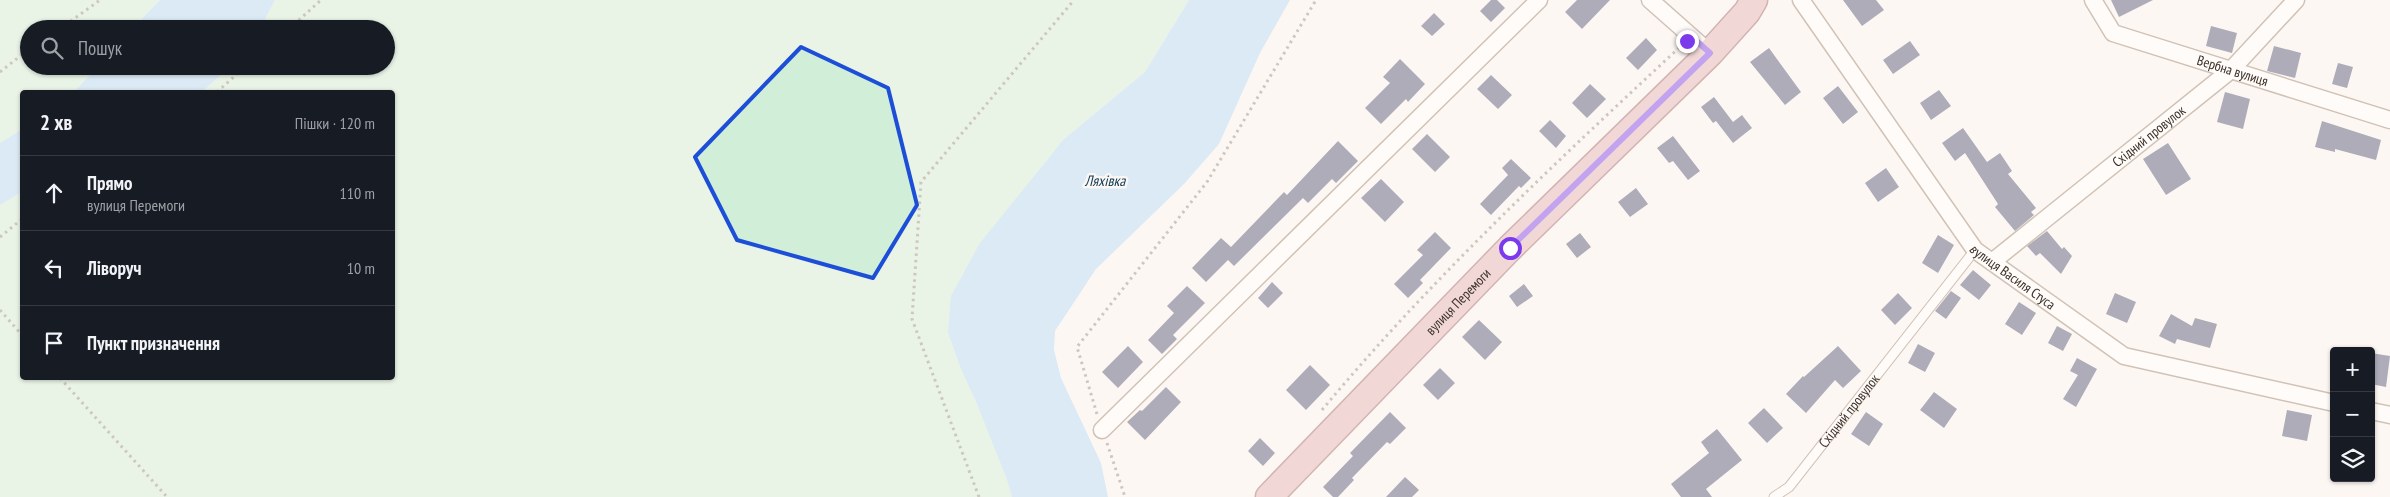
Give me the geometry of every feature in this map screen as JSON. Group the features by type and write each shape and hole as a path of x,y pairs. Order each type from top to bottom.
{"main road":[{"name":"вулиця Перемоги","path":"1269,497 1510,248 1701,45 1747,12 1754,0"}],"street":[{"path":"1102,430 1539,0"},
{"path":"1650,0 1701,45"},
{"name":"вулиця Василя Стуса","path":"1801,0 1975,250 2124,356 2330,402"},
{"name":"Вербна вулиця","path":"2093,0 2113,33 2390,120"},
{"name":"Східний провулок","path":"1992,262 2231,70 2296,0"},
{"path":"2375,412 2390,415"}],"lane":[{"name":"Східний провулок","path":"1774,497 1789,486 1975,250"}],"path":[{"path":"72,20 100,0"},
{"path":"299,20 321,0"},
{"path":"979,497 912,318 921,182 1074,0"},
{"path":"1125,497 1077,347 1207,182 1316,0"},
{"path":"1317,416 1406,312 1601,120 1701,45"},
{"path":"0,72 20,55"},
{"path":"219,90 236,75"},
{"path":"0,237 20,222"},
{"path":"0,310 20,333"},
{"path":"62,380 167,497"}],"highlighted area":[{"path":"801,47 888,88 917,205 873,278 737,240 695,157"}],"green space":[{"path":"0,0 160,0 141,20 20,20 20,75 90,75 76,90 20,90 20,130 0,143"},
{"path":"275,0 1189,0 1145,72 1064,139 948,333 998,455 1012,497 0,497 0,205 20,193 20,380 395,380 395,90 204,90 221,75 395,75 395,20 265,20"}],"water":[{"path":"160,0 275,0 265,20 141,20"},
{"name":"Ляхівка","path":"1189,0 1290,0 1260,53 1219,144 1184,184 1096,269 1055,331 1054,350 1061,378 1101,463 1108,497 1012,497 1006,477 948,333 951,296 980,243 1064,139 1145,72"},
{"path":"90,75 221,75 204,90 76,90"},
{"path":"20,130 20,193 0,205 0,143"}],"building":[{"path":"1491,0 1497,0 1505,8 1491,22 1480,11"},
{"path":"1577,0 1610,0 1582,29 1565,12"},
{"path":"1843,0 1876,0 1884,10 1862,26"},
{"path":"2111,0 2153,0 2119,17"},
{"path":"1434,13 1445,24 1432,36 1421,26"},
{"path":"2211,26 2237,33 2232,53 2206,46"},
{"path":"1646,38 1657,50 1638,70 1626,58"},
{"path":"1910,41 1920,55 1893,74 1883,60"},
{"path":"2274,46 2301,53 2295,78 2267,71"},
{"path":"1769,48 1801,92 1785,105 1750,62"},
{"path":"1400,59 1425,84 1408,102 1406,99 1381,124 1365,108 1390,83 1383,77"},
{"path":"2338,63 2353,67 2347,88 2332,84"},
{"path":"1491,75 1512,95 1498,109 1477,89"},
{"path":"1590,84 1606,99 1587,118 1572,103"},
{"path":"1838,86 1858,112 1843,124 1823,98"},
{"path":"1939,90 1951,106 1931,120 1920,103"},
{"path":"2225,92 2250,99 2243,129 2217,122"},
{"path":"1714,97 1733,122 1742,115 1752,128 1733,143 1716,121 1713,123 1701,107"},
{"path":"1550,120 1566,136 1556,148 1539,131"},
{"path":"2322,121 2381,140 2376,160 2335,149 2335,152 2315,147"},
{"path":"1963,128 1987,162 2000,153 2012,171 2008,174 2036,208 2031,212 2034,215 2015,231 1995,207 1998,204 1965,153 1955,161 1942,143"},
{"path":"1427,134 1450,157 1435,172 1412,149"},
{"path":"1673,136 1700,171 1688,180 1673,161 1669,163 1657,148"},
{"path":"1338,141 1358,161 1336,183 1332,179 1308,203 1303,198 1234,266 1228,260 1206,282 1192,268 1221,238 1231,247 1284,192 1287,195"},
{"path":"2168,143 2191,179 2166,195 2143,159"},
{"path":"1511,159 1531,178 1521,188 1519,186 1491,215 1480,204 1508,175 1502,168"},
{"path":"1886,168 1899,187 1878,202 1865,183"},
{"path":"1381,179 1404,202 1385,222 1361,198"},
{"path":"1636,188 1648,204 1630,217 1618,202"},
{"path":"2047,231 2062,249 2064,247 2072,256 2061,274 2040,253 2036,256 2027,246"},
{"path":"1435,232 1451,248 1420,280 1423,283 1408,298 1394,284 1423,255 1417,250"},
{"path":"1580,233 1591,247 1577,258 1566,244"},
{"path":"1938,235 1954,245 1938,273 1922,263"},
{"path":"1973,270 1991,285 1979,300 1960,285"},
{"path":"1272,282 1283,293 1268,308 1258,298"},
{"path":"1524,284 1533,296 1517,307 1509,296"},
{"path":"1187,286 1205,303 1173,335 1177,339 1162,354 1148,340 1174,313 1167,306"},
{"path":"1951,291 1961,298 1946,319 1935,311"},
{"path":"1898,293 1912,308 1895,325 1881,310"},
{"path":"2115,293 2136,302 2127,323 2106,314"},
{"path":"2019,302 2036,313 2022,335 2005,324"},
{"path":"2171,314 2192,326 2195,318 2217,324 2210,348 2177,339 2175,344 2159,336"},
{"path":"1479,320 1502,342 1485,360 1462,337"},
{"path":"2057,326 2072,334 2063,351 2048,343"},
{"path":"1918,344 1935,353 1925,372 1908,363"},
{"path":"1128,346 1143,362 1118,388 1102,372"},
{"path":"1838,346 1861,371 1843,388 1835,380 1806,413 1786,394 1803,376"},
{"path":"2375,354 2390,356 2386,387 2375,385"},
{"path":"2077,358 2097,369 2076,407 2063,399 2078,375 2070,371"},
{"path":"1310,365 1330,385 1306,410 1286,390"},
{"path":"1440,368 1455,383 1438,400 1423,385"},
{"path":"1166,387 1181,402 1145,440 1127,422 1140,410 1142,411"},
{"path":"1934,392 1957,409 1944,428 1920,410"},
{"path":"1764,408 1783,428 1767,443 1748,423"},
{"path":"2287,410 2312,415 2307,441 2282,436"},
{"path":"1390,412 1406,428 1390,444 1387,442 1352,478 1354,480 1338,497 1333,497 1323,487 1353,456 1350,453"},
{"path":"1866,412 1883,424 1869,446 1851,434"},
{"path":"1717,429 1742,460 1706,489 1712,497 1681,497 1671,484 1709,453 1701,442"},
{"path":"1260,438 1275,453 1263,466 1248,451"},
{"path":"1405,477 1419,490 1412,497 1386,497"}],"route":[{"path":"1510,248 1710,53 1692,37 1687,41"}]}
